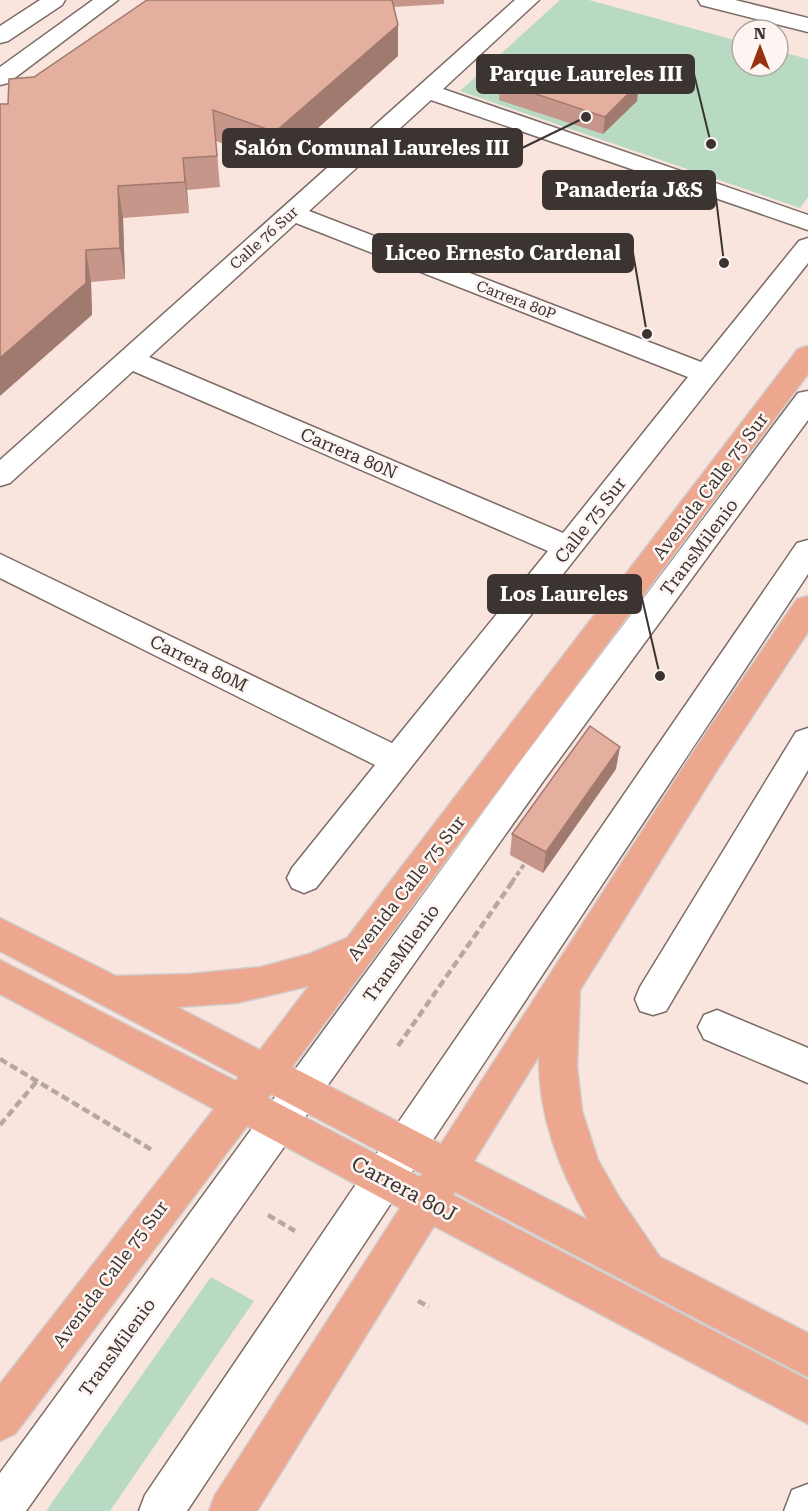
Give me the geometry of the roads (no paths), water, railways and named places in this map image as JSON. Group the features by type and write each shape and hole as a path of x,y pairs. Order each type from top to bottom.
{"main road":[{"name":"Avenida Calle 75 Sur","path":"0,1419 808,356"},
{"path":"231,1511 707,758 808,607"},
{"name":"Carrera 80J","path":"0,933 303,1091 394,1161 437,1184 808,1403"},
{"path":"110,991 221,989 253,984 309,971 359,949"},
{"name":"Carrera 80J","path":"0,976 278,1123 394,1161"},
{"path":"564,984 559,1030 562,1109 583,1170 601,1206 622,1238 651,1274"},
{"name":"Carrera 80J","path":"437,1184 651,1274 808,1356"}],"street":[{"path":"0,36 54,0"},
{"path":"0,78 107,0"},
{"name":"Calle 76 Sur","path":"0,476 528,0"},
{"path":"709,0 808,26"},
{"path":"428,91 808,222"},
{"name":"Carrera 80P","path":"292,213 706,374"},
{"name":"Calle 75 Sur","path":"304,878 808,246"},
{"name":"Carrera 80N","path":"130,359 568,548"},
{"name":"TransMilenio","path":"0,1510 532,771 808,400"},
{"path":"161,1511 394,1161 808,551"},
{"name":"Carrera 80M","path":"0,565 398,761"},
{"path":"653,999 799,773 808,741"},
{"path":"717,1027 808,1066"},
{"path":"806,1511 808,1506"}],"place":[{"name":"Salón Comunal Laureles III","path":"586,117"},
{"name":"Parque Laureles III","path":"711,144"},
{"name":"Panadería J&S","path":"724,263"},
{"name":"Liceo Ernesto Cardenal","path":"647,334"},
{"name":"Los Laureles","path":"660,676"}]}
